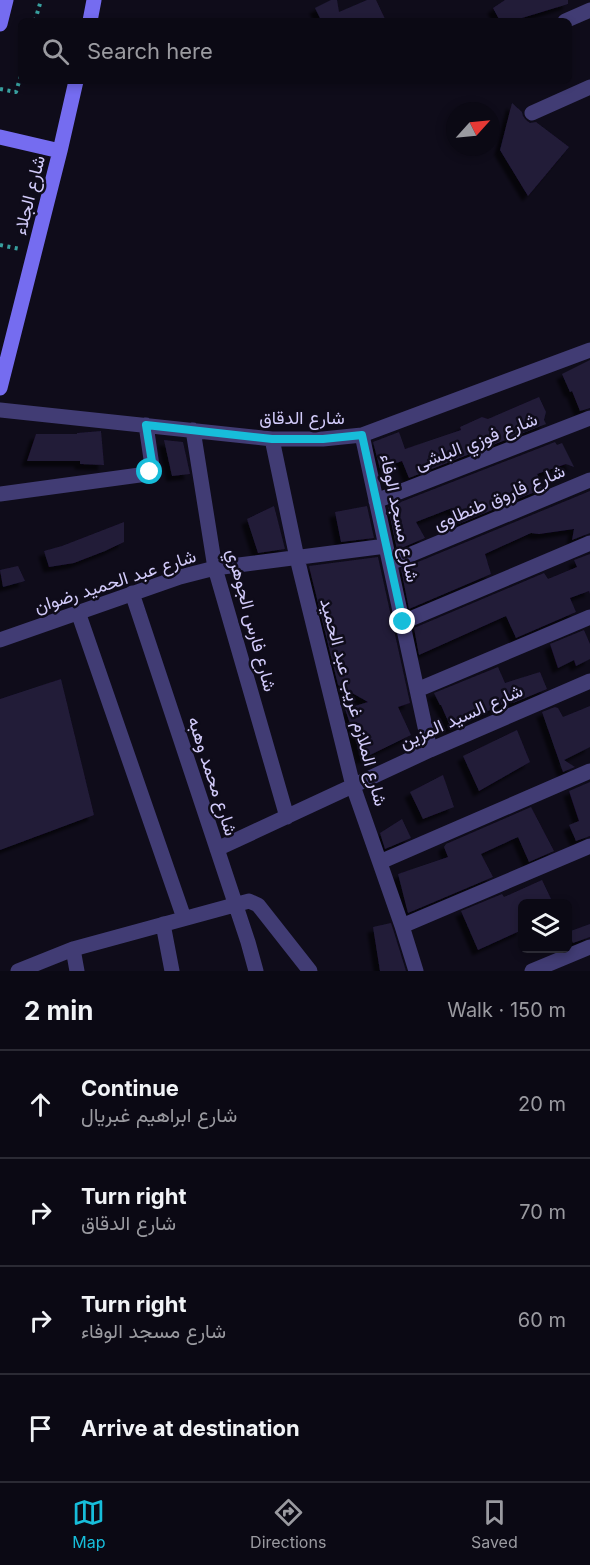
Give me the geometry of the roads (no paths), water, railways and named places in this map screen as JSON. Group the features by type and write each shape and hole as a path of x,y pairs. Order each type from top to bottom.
{"main road":[{"path":"0,24 6,0"},
{"path":"91,18 94,0"},
{"name":"شارع الجلاء","path":"0,388 75,84"},
{"path":"0,137 60,151"}],"street":[{"path":"572,18 590,10"},
{"path":"532,113 590,87"},
{"name":"شارع الدقاق","path":"0,410 272,439 323,439 362,435 590,350"},
{"name":"شارع فوزي البلشى","path":"376,501 590,418"},
{"path":"0,494 147,474 152,466 146,425"},
{"name":"شارع فارس الجوهري","path":"193,430 215,568 287,817"},
{"name":"شارع مسجد الوفاء","path":"362,435 430,750"},
{"name":"شارع الملازم غريب عبد الحميد","path":"272,439 297,558 353,786 416,971"},
{"name":"شارع فاروق طنطاوى","path":"390,563 590,480"},
{"path":"403,622 590,543"},
{"name":"شارع عبد الحميد رضوان","path":"0,640 132,593 215,568 386,546"},
{"name":"شارع محمد وهبه","path":"132,593 236,904 256,971"},
{"path":"78,612 184,918"},
{"path":"417,690 590,617"},
{"name":"شارع السيد المزين","path":"217,849 430,750 590,681"},
{"path":"380,862 590,771"},
{"path":"402,926 590,846"},
{"path":"18,971 73,949 249,901 258,905 310,971"},
{"path":"163,924 172,971"},
{"path":"532,971 590,947"},
{"path":"73,949 77,971"}]}
